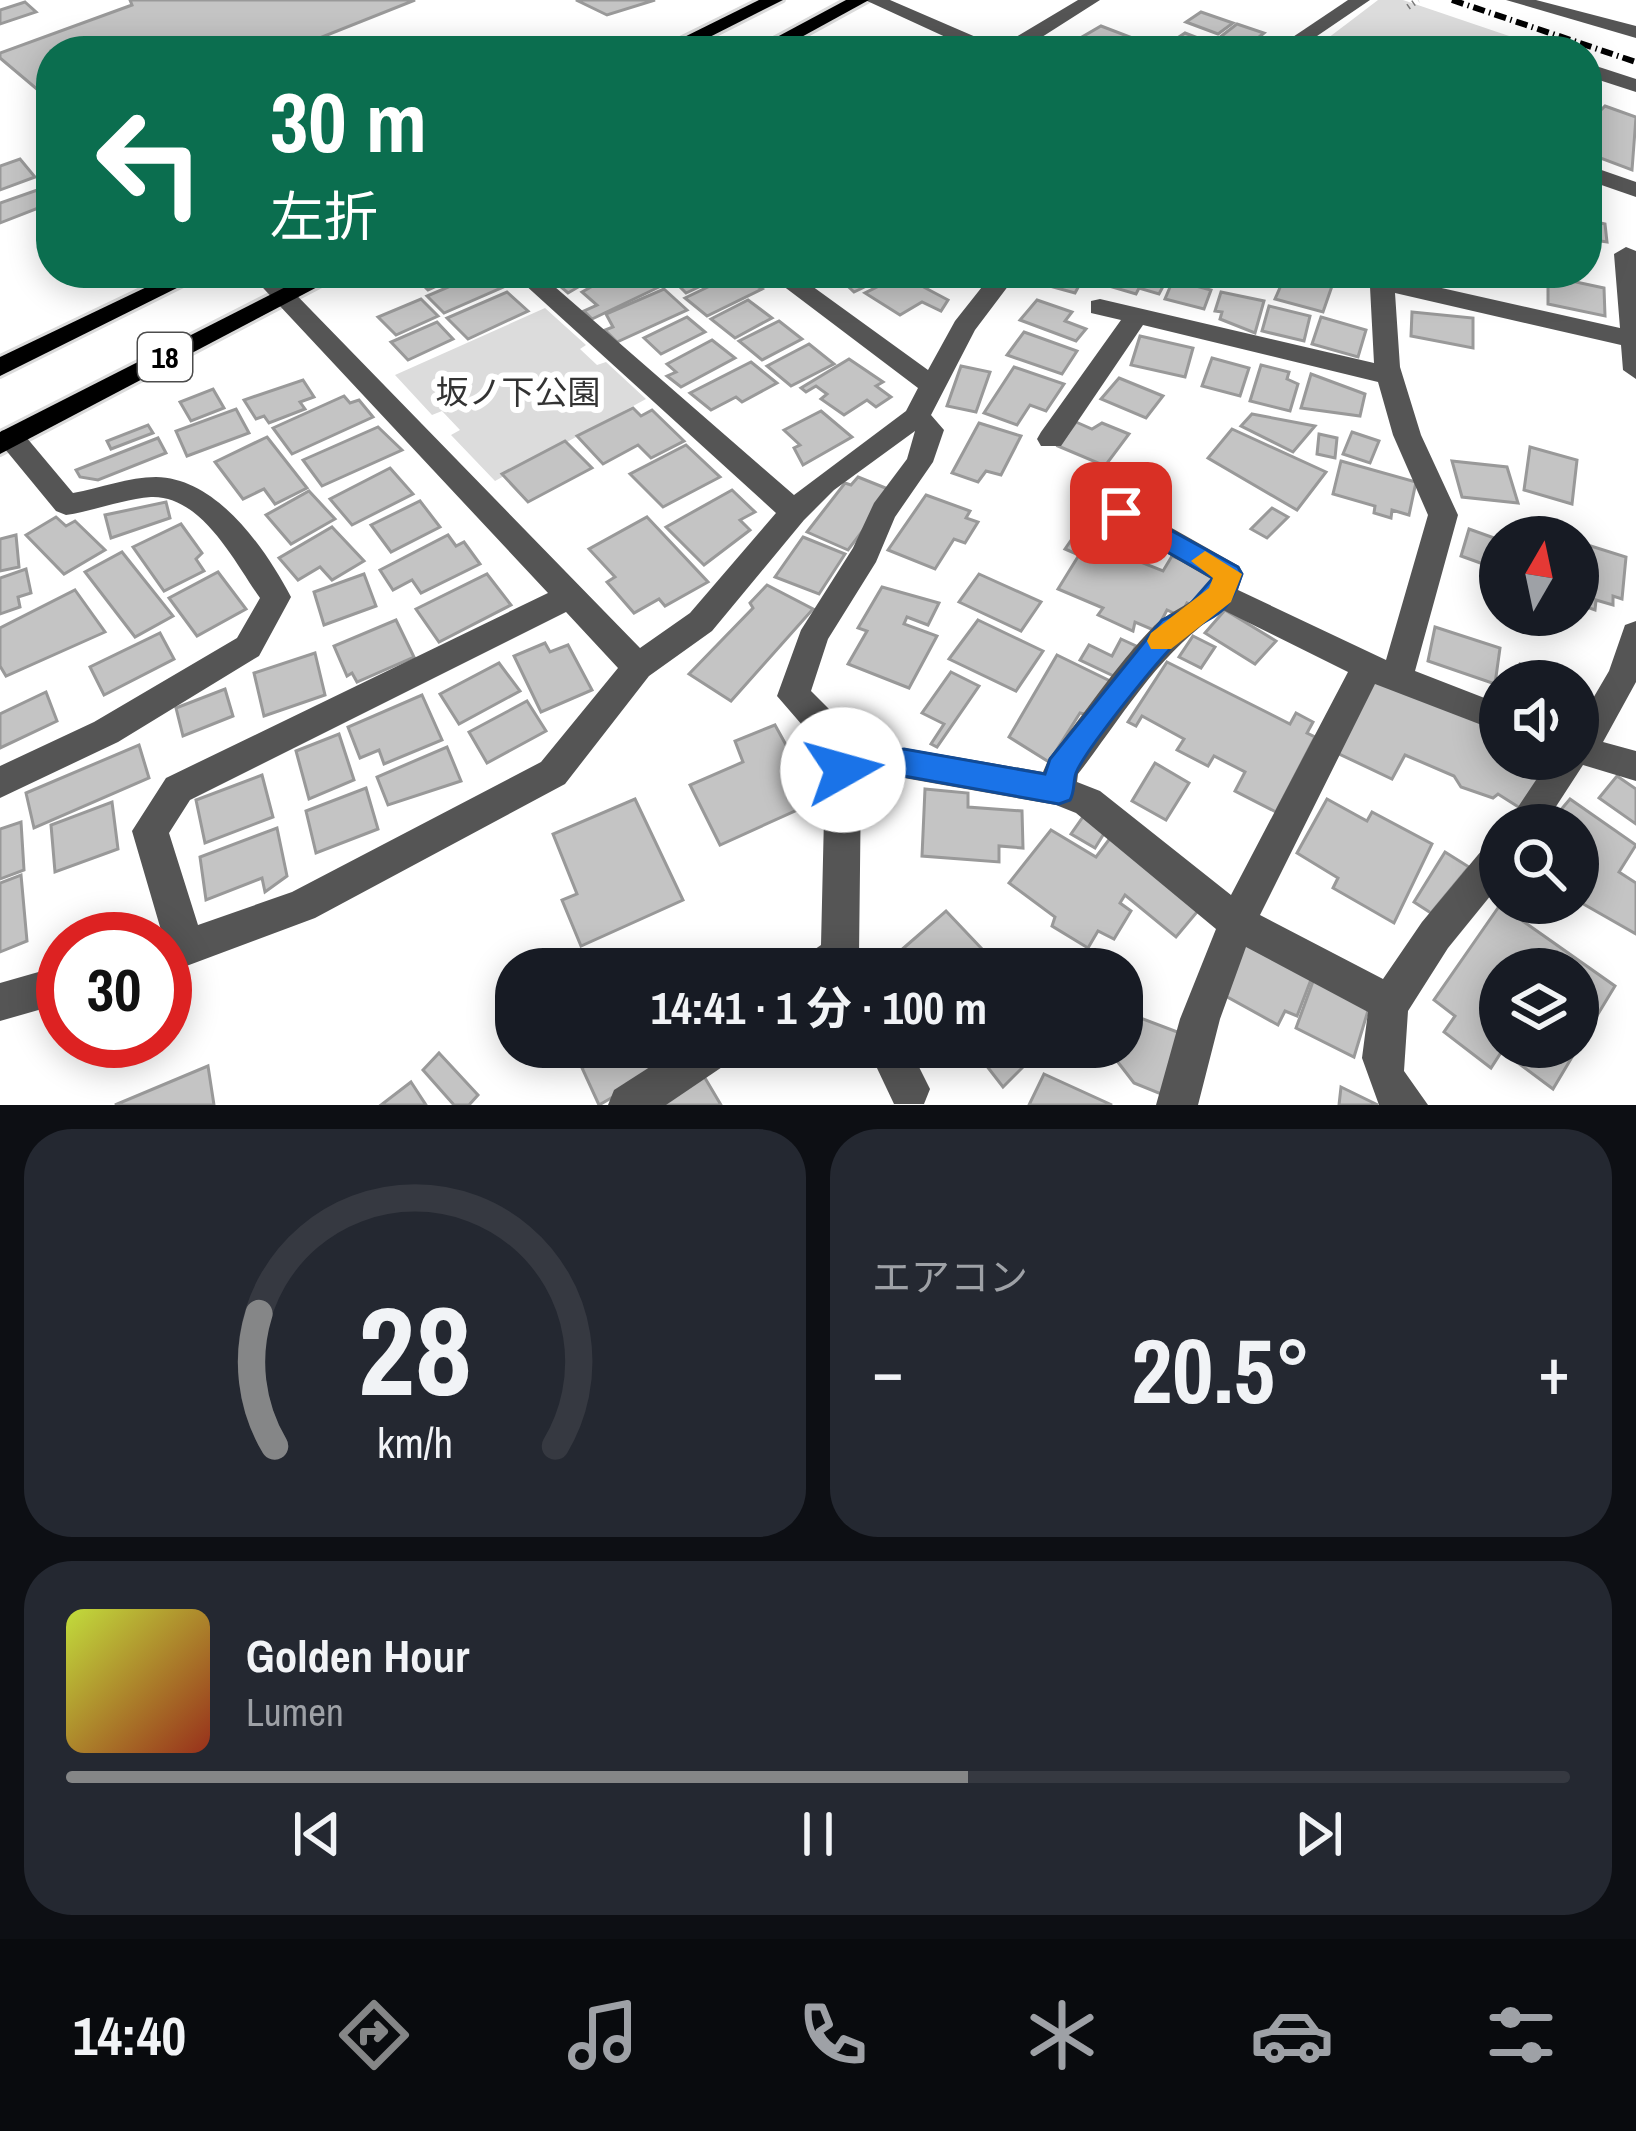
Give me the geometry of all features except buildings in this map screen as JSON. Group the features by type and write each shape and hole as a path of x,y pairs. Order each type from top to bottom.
{"main road":[{"path":"698,36 774,0"},
{"path":"790,36 860,0"},
{"name":"18","path":"0,367 164,288"},
{"name":"18","path":"6,441 300,288"}],"street":[{"path":"874,0 957,36"},
{"path":"1031,36 1091,0"},
{"path":"1305,36 1361,0"},
{"path":"1515,0 1636,32"},
{"path":"1602,74 1636,86"},
{"path":"1602,178 1636,190"},
{"path":"1626,254 1636,370"},
{"path":"277,288 638,667"},
{"path":"541,288 794,512"},
{"path":"799,288 930,384"},
{"path":"192,946 302,905 553,773 638,667 700,622 794,512 824,483 916,417 930,384 996,288"},
{"path":"1177,1105 1202,1013 1276,831 1382,672 1443,515 1407,435 1390,376 1382,288"},
{"path":"1404,288 1634,340"},
{"path":"1100,307 1390,376"},
{"path":"1051,439 1136,316"},
{"path":"836,948 843,770 812,707 793,696 797,674 820,621 869,548 881,515 929,444 930,430 916,417"},
{"path":"0,783 106,732 248,647 276,597 228,534 187,493 154,486 66,504 6,441"},
{"path":"1059,790 1061,769 1140,667 1172,628 1195,618 1221,595 1228,574 1121,513"},
{"path":"1221,595 1382,672 1479,710"},
{"path":"167,912 150,831 178,789 571,596"},
{"path":"1599,715 1624,674 1636,634"},
{"path":"1599,757 1636,766"},
{"path":"843,770 904,763 1059,790 1088,802 1237,922 1390,1003"},
{"path":"1407,1105 1378,1052 1390,1003 1435,935 1479,882"},
{"path":"0,1002 36,992"},
{"path":"629,1105 685,1068"},
{"path":"898,1068 909,1089"}],"path":[{"path":"1408,7 1418,0"}],"green space":[{"path":"1378,0 1403,0 1509,36 1331,36"},
{"name":"坂ノ下公園","path":"545,308 586,345 580,349 597,365 606,362 646,399 495,481 451,435 460,430 442,411 432,415 395,375"}],"railway":[{"path":"1452,0 1559,36"},
{"path":"1602,51 1636,62"}],"slow traffic":[{"path":"1161,641 1172,628 1195,618 1221,595 1228,574 1205,561"}],"route":[{"path":"843,770 904,763 1059,790 1061,769 1140,667 1172,628 1195,618 1221,595 1228,574 1121,513"}]}
